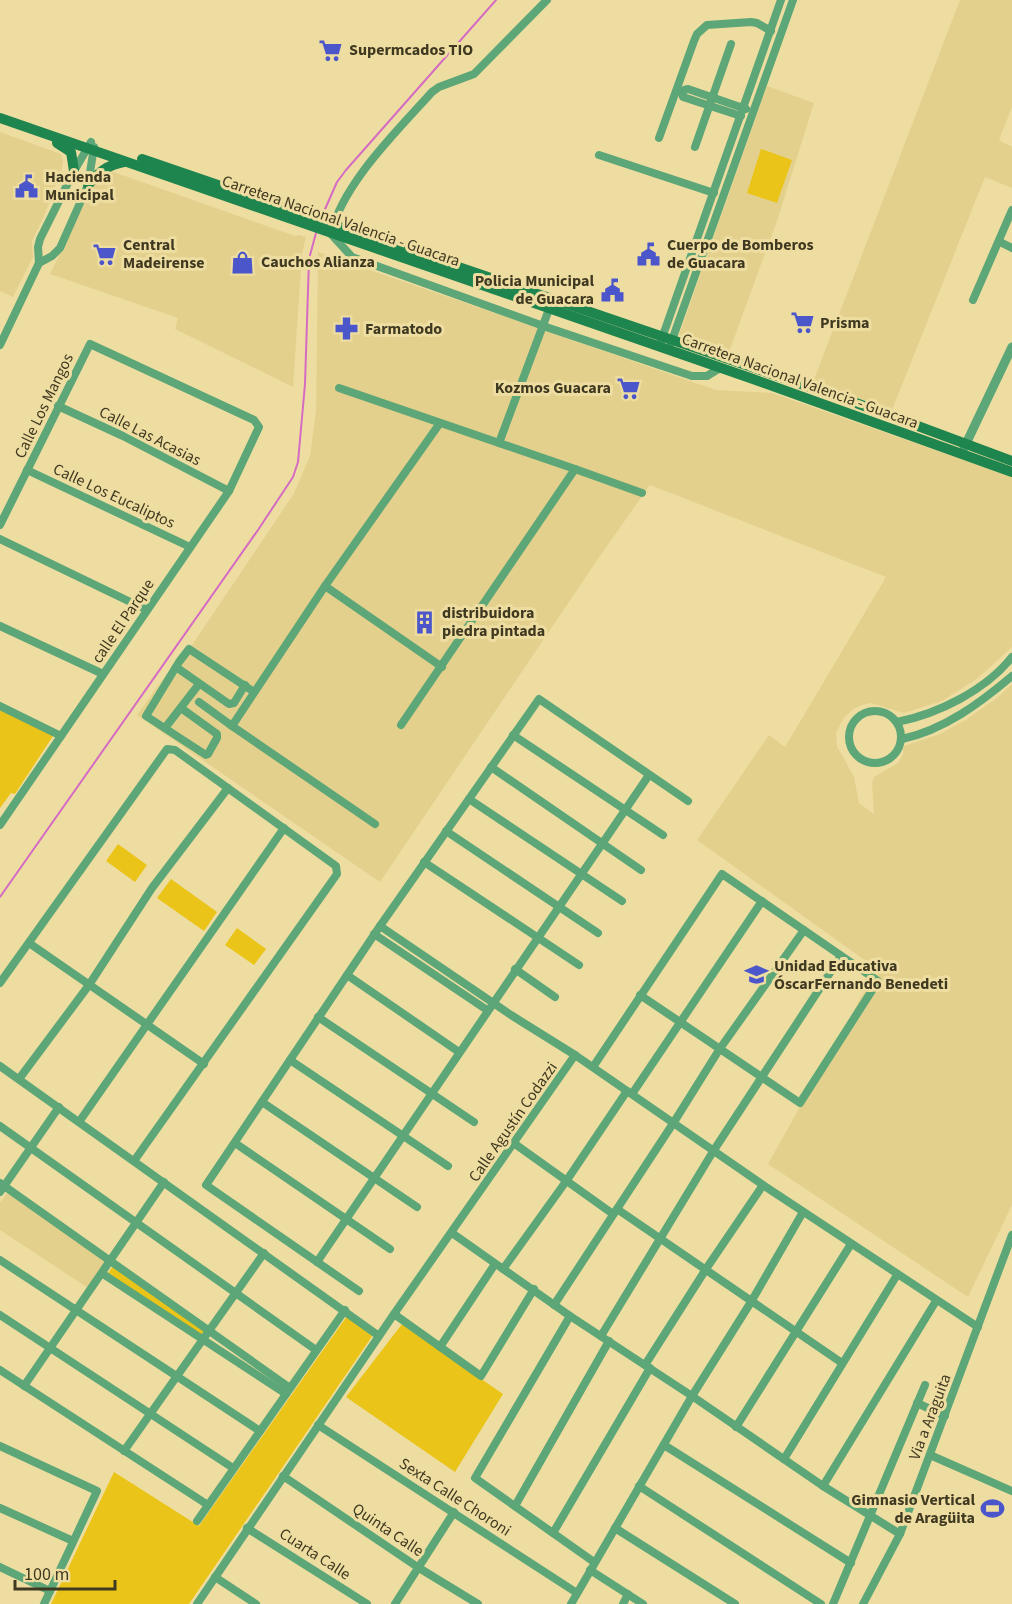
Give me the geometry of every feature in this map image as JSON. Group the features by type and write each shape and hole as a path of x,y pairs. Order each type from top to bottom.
{"main road":[{"name":"Carretera Nacional Valencia - Guacara","path":"0,111 92,146 665,344 856,403 1012,472"},
{"name":"Carretera Nacional Valencia - Guacara","path":"0,118 92,146 128,162 323,226"},
{"path":"19,124 67,148 73,156 74,171"},
{"path":"88,185 104,168 112,164 128,162"},
{"name":"Carretera Nacional Valencia - Guacara","path":"665,344 720,368 964,449 1012,460"}],"street":[{"path":"548,0 474,74 439,87 432,92 392,136 323,226 352,257 542,326 692,376 707,376 720,368"},
{"path":"665,344 714,193 781,0"},
{"path":"665,344 793,0"},
{"path":"659,138 694,41 702,28 751,22 771,31"},
{"path":"695,147 731,44"},
{"path":"742,112 712,97 688,89 682,94 682,96 710,106 742,112 753,111"},
{"path":"0,345 39,263 39,242 74,171 92,146"},
{"path":"39,263 55,254 60,248 88,185 92,146"},
{"path":"599,155 714,193"},
{"path":"973,300 1012,210"},
{"path":"1000,242 1012,248"},
{"path":"499,443 551,305"},
{"name":"Calle Los Mangos","path":"1,523 90,344 254,420 259,427"},
{"path":"964,449 1012,347"},
{"path":"339,388 642,493"},
{"name":"Calle Las Acasias","path":"58,406 123,436 229,491"},
{"path":"232,726 325,586 440,423"},
{"name":"calle El Parque","path":"0,825 229,491 259,427"},
{"path":"401,725 574,469"},
{"name":"Calle Los Eucaliptos","path":"27,470 190,547"},
{"path":"0,539 147,610"},
{"path":"325,586 442,667"},
{"path":"0,627 103,674"},
{"path":"181,708 217,734 218,738 206,755 146,716 187,650 191,648 254,692"},
{"path":"897,722 918,718 953,703 980,686 1012,657"},
{"path":"176,667 231,705 245,685"},
{"path":"902,739 922,734 976,705 1012,676"},
{"path":"165,728 199,684"},
{"path":"359,1291 206,1185 318,1017 539,699 688,801"},
{"path":"199,702 375,824"},
{"path":"0,706 61,736"},
{"path":"881,711 890,715 897,722 902,739 900,748 886,762 876,764 866,762 852,749 849,740 850,729 854,721 862,714 881,711"},
{"path":"513,735 663,835"},
{"path":"0,983 167,749 175,750 336,866 337,874 134,1161"},
{"path":"491,766 641,870"},
{"path":"317,1262 489,1006 649,775"},
{"path":"19,1079 89,985 152,888 228,788"},
{"path":"469,799 622,901"},
{"path":"79,1122 284,828"},
{"path":"446,831 598,933"},
{"path":"424,862 579,965"},
{"path":"593,1067 640,995 722,874 878,981 800,1103 640,995"},
{"path":"503,1269 680,1024 762,901"},
{"path":"380,926 489,1006"},
{"path":"554,1305 719,1050 804,930"},
{"path":"375,934 489,1006 575,1055"},
{"path":"29,943 204,1064"},
{"path":"601,1336 714,1150 841,956"},
{"path":"515,969 555,997"},
{"path":"347,975 459,1052"},
{"path":"318,1017 474,1122"},
{"name":"Calle Agustín Codazzi","path":"197,1604 394,1314 515,1144 575,1055 803,1212 978,1328"},
{"path":"290,1060 448,1166"},
{"path":"0,1066 379,1336"},
{"path":"262,1102 417,1207"},
{"path":"58,1107 2,1187 111,1260 209,1330 288,1391"},
{"path":"0,1126 316,1350"},
{"path":"235,1143 390,1249"},
{"path":"515,1144 615,1211 661,1238 842,1363"},
{"path":"24,1386 164,1182"},
{"path":"553,1533 647,1366 706,1269 764,1185"},
{"path":"571,1604 692,1396 751,1302 803,1212"},
{"path":"452,1233 570,1316 823,1486 900,1534"},
{"name":"Via a Araguita","path":"863,1604 900,1534 1012,1235"},
{"path":"736,1427 851,1244"},
{"path":"124,1450 264,1253"},
{"path":"0,1260 260,1431"},
{"path":"440,1347 495,1264"},
{"path":"103,1274 202,1340 288,1391"},
{"path":"784,1459 897,1275"},
{"path":"394,1314 481,1376 534,1289"},
{"path":"823,1486 936,1301"},
{"path":"197,1521 345,1310"},
{"path":"0,1315 233,1468"},
{"path":"570,1316 475,1478 553,1533 643,1604"},
{"path":"515,1506 609,1341"},
{"path":"0,1370 208,1505"},
{"path":"833,1604 925,1385"},
{"path":"917,1403 945,1416"},
{"name":"Sexta Calle Choroni","path":"318,1425 576,1593"},
{"path":"664,1445 851,1563"},
{"path":"0,1446 97,1491 44,1604"},
{"path":"930,1455 1012,1491"},
{"name":"Quinta Calle","path":"283,1476 419,1568 478,1604"},
{"path":"639,1486 821,1604"},
{"path":"0,1508 73,1541"},
{"path":"395,1604 454,1512"},
{"name":"Cuarta Calle","path":"247,1528 367,1604"},
{"path":"615,1528 735,1604"},
{"path":"0,1568 50,1591"},
{"path":"215,1577 256,1604"},
{"path":"623,1604 628,1594"}],"shaded area":[{"path":"960,0 1012,0 1012,107 999,140 1012,147 1012,188 985,177 892,410 813,382"},
{"path":"767,86 814,103 778,218 729,352 679,335"},
{"path":"0,132 61,154 63,160 45,214 32,241 33,257 13,297 0,291"},
{"path":"761,149 792,160 777,203 747,193"},
{"path":"108,170 295,236 306,237 302,254 293,387 175,329 178,318 50,274 96,179"},
{"path":"318,252 716,390 772,393 1012,477 1012,647 978,678 942,701 904,713 871,703 862,705 853,709 843,719 836,733 837,746 854,777 859,803 874,814 872,783 874,777 898,763 904,746 940,734 967,719 997,698 1012,684 1012,1205 968,1297 768,1164 877,969 697,840 769,735 785,747 886,577 650,485 380,882 137,715 186,647 192,645 293,495 310,456 316,411"},
{"path":"0,710 51,733 53,736 15,794 11,793 0,808"},
{"path":"118,844 147,865 135,882 106,861"},
{"path":"171,879 217,912 204,931 157,898"},
{"path":"237,928 266,949 254,965 225,945"},
{"path":"8,1192 106,1262 88,1288 0,1230 0,1203"},
{"path":"113,1266 205,1331 201,1336 108,1273"},
{"path":"347,1316 373,1335 189,1604 51,1604 114,1472 199,1526"},
{"path":"402,1324 503,1394 455,1472 346,1397"}],"waterway":[{"path":"322,216 337,182 346,170 496,0"},
{"path":"0,897 293,477 298,462 305,384 309,259 316,233"}],"place":[{"name":"Supermcados TIO","path":"331,50"},
{"name":"Hacienda Municipal","path":"27,186"},
{"name":"Central Madeirense","path":"105,254"},
{"name":"Cuerpo de Bomberos de Guacara","path":"649,254"},
{"name":"Cauchos Alianza","path":"243,262"},
{"name":"Policia Municipal de Guacara","path":"612,290"},
{"name":"Prisma","path":"802,323"},
{"name":"Farmatodo","path":"347,329"},
{"name":"Kozmos Guacara","path":"629,388"},
{"name":"distribuidora piedra pintada","path":"424,622"},
{"name":"Unidad Educativa ÓscarFernando Benedeti","path":"756,975"},
{"name":"Gimnasio Vertical de Aragüita","path":"993,1509"}]}
